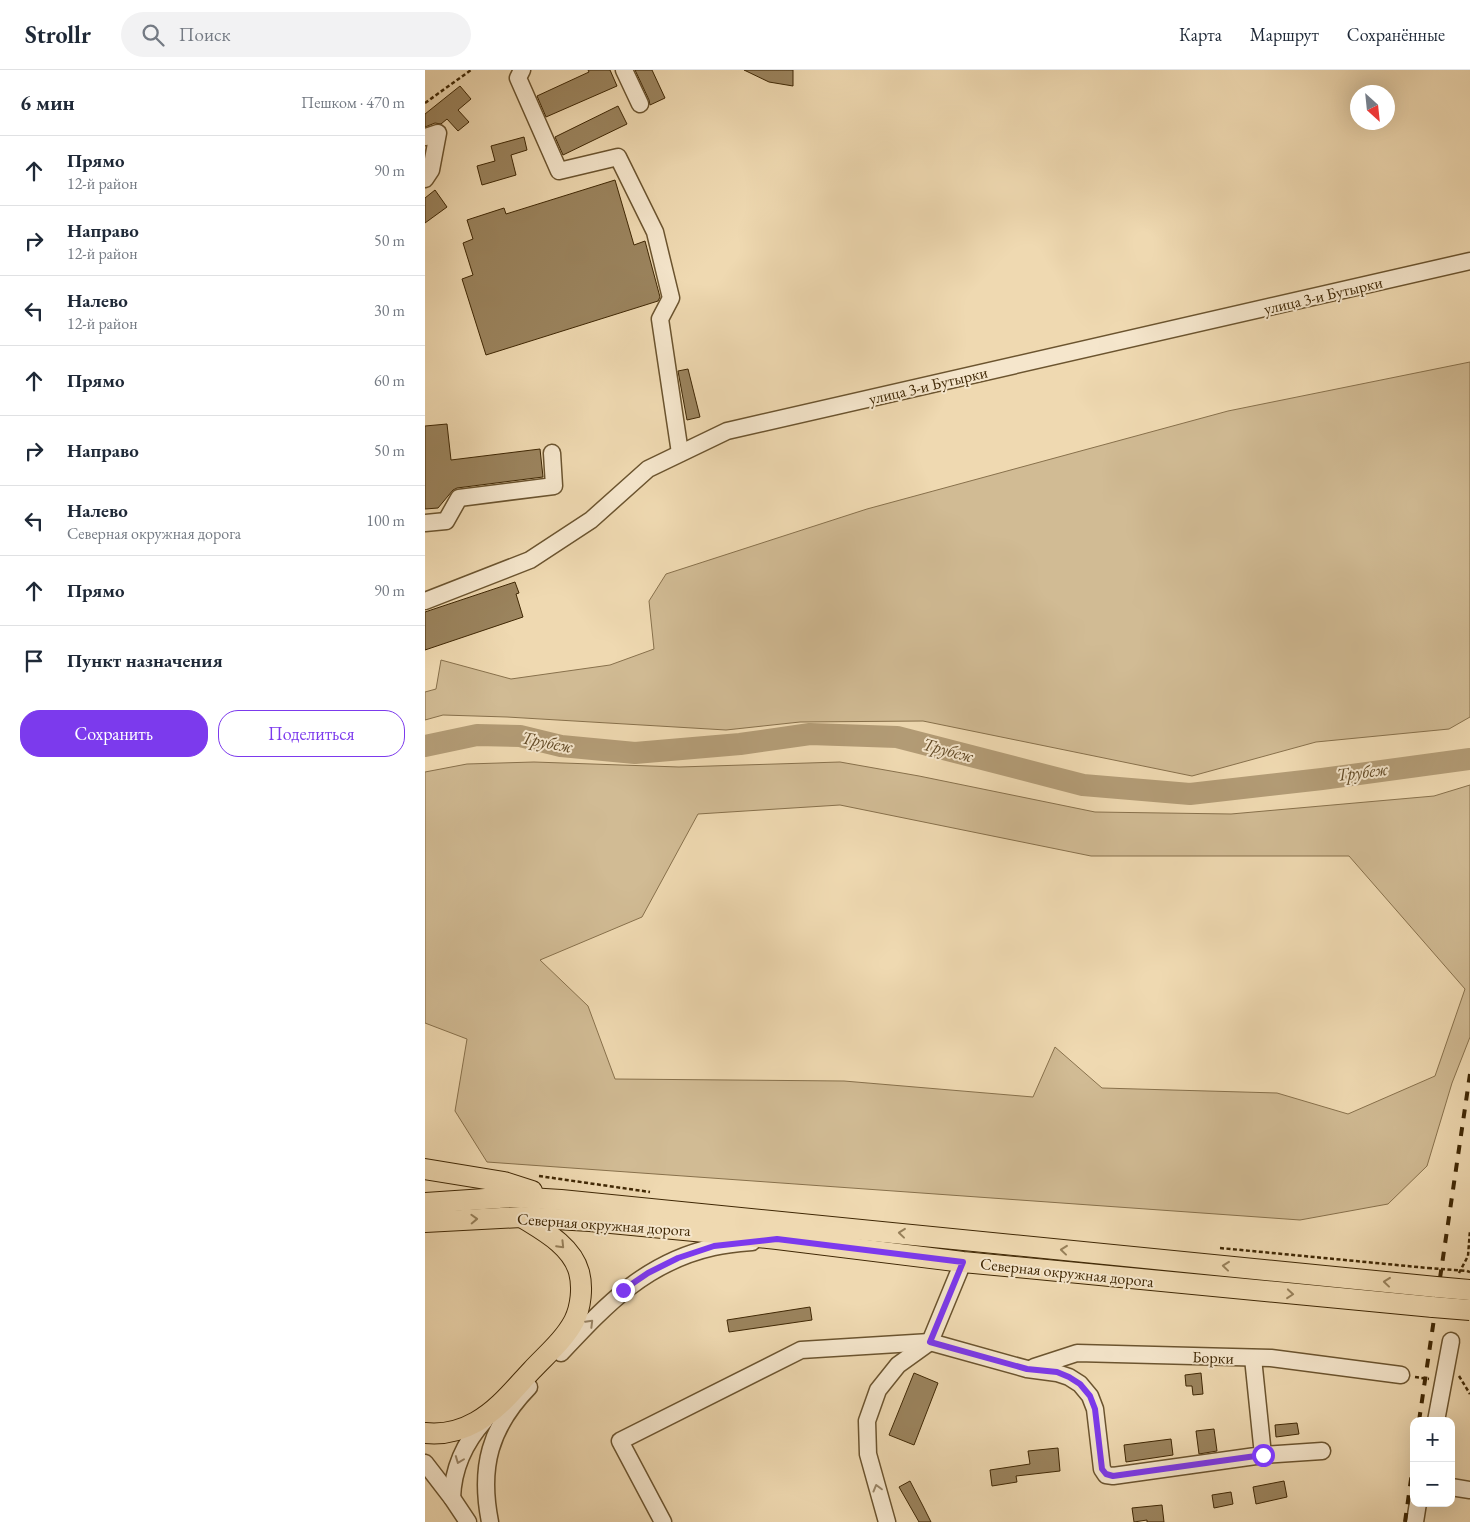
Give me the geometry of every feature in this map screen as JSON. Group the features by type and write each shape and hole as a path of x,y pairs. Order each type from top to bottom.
{"main road":[{"path":"425,1169 504,1182 561,1200"},
{"name":"Северная окружная дорога","path":"425,1203 513,1197 561,1200 1436,1287 1469,1278"},
{"path":"425,1433 455,1432 477,1422 497,1406 565,1335 574,1320 579,1306 581,1288 579,1271 571,1256 561,1244 549,1234 521,1217"},
{"name":"Северная окружная дорога","path":"425,1222 521,1217 589,1221 777,1239 963,1262 1470,1310"}],"street":[{"path":"522,70 517,78 559,171 618,157 655,232 671,298 660,319 680,453"},
{"path":"625,70 640,104"},
{"path":"425,137 438,133 431,170 425,179"},
{"name":"улица 3-и Бутырки","path":"425,601 530,560 591,520 648,469 727,431 1470,261"},
{"path":"425,523 446,521 459,498 554,486 552,454"},
{"path":"490,1522 486,1485 488,1455 500,1424 519,1397 590,1322 623,1290 648,1273 678,1258 714,1246 777,1239"},
{"path":"887,1522 868,1454 867,1421 878,1390 898,1365 930,1342 963,1262"},
{"path":"1437,1417 1451,1341"},
{"path":"663,1522 620,1441 801,1350 930,1342 1027,1369 1057,1372 1080,1384 1090,1396 1095,1409 1102,1469 1106,1474 1113,1476 1263,1455 1322,1451"},
{"name":"Борки","path":"1027,1369 1077,1353 1271,1358 1401,1375"},
{"path":"1253,1358 1263,1455"},
{"path":"452,1498 455,1472 461,1453 472,1434 497,1406"},
{"path":"425,1463 468,1522"},
{"path":"1455,1488 1470,1490"},
{"path":"1415,1522 1417,1507"}],"path":[{"path":"425,103 471,70"},
{"path":"531,1175 655,1192"},
{"path":"1220,1248 1428,1268 1469,1278"},
{"path":"1401,1375 1443,1380"}],"shaded area":[{"path":"1470,362 1470,717 1449,729 1316,742 1192,776 923,721 800,722 726,730 507,717 443,715 425,720 425,692 436,689 441,660 511,679 610,665 654,649 649,601 666,574 867,509 1228,411"},
{"path":"534,762 679,767 840,762 1095,812 1231,814 1434,796 1470,785 1470,1037 1452,1083 1427,1166 1388,1204 1300,1220 487,1162 455,1111 467,1039 425,1023 425,772 467,764","holes":["840,805 1091,856 1349,856 1465,989 1435,1076 1348,1114 1277,1093 1102,1088 1055,1047 1033,1097 844,1081 615,1079 588,1006 540,960 642,917 698,814"]}],"building":[{"path":"588,70 610,70 617,86 546,117 537,96 589,72"},
{"path":"635,70 652,70 665,98 650,105"},
{"path":"744,70 793,70 793,86 769,82"},
{"path":"460,86 471,99 458,110 469,122 458,131 447,119 441,124 435,123 425,127 425,114"},
{"path":"618,106 627,124 563,155 555,137"},
{"path":"524,137 527,150 511,155 516,175 482,185 477,166 495,161 491,146"},
{"path":"615,180 634,245 645,241 660,297 658,301 486,355 462,279 473,275 463,243 473,239 467,220 504,208 506,214"},
{"path":"435,190 447,207 425,223 425,198"},
{"path":"688,369 700,417 687,420 678,371"},
{"path":"447,424 451,460 540,449 543,477 457,488 453,490 438,508 425,509 425,426"},
{"path":"515,582 519,593 516,594 523,617 425,650 425,612"},
{"path":"810,1307 812,1320 729,1332 727,1320"},
{"path":"914,1373 938,1383 914,1445 889,1435"},
{"path":"1201,1373 1203,1394 1193,1395 1192,1386 1186,1386 1185,1375"},
{"path":"1297,1423 1299,1434 1276,1437 1275,1425"},
{"path":"1214,1429 1217,1451 1199,1454 1196,1431"},
{"path":"1171,1439 1173,1455 1126,1462 1124,1445"},
{"path":"1058,1448 1060,1471 1016,1476 1017,1482 992,1486 990,1470 1030,1464 1028,1451"},
{"path":"910,1481 931,1522 919,1522 899,1487"},
{"path":"1284,1481 1287,1497 1256,1504 1253,1487"},
{"path":"1231,1492 1233,1504 1214,1508 1212,1495"},
{"path":"1162,1505 1164,1522 1147,1522 1147,1520 1134,1522 1132,1508"}],"waterway":[{"name":"Трубеж","path":"425,746 477,735 520,736 561,746 635,753 740,744 810,734 897,737 1083,785 1190,794 1470,759"}],"railway":[{"path":"1420,1417 1470,1074"},
{"path":"1405,1522 1413,1462"}],"route":[{"path":"623,1290 648,1273 678,1258 714,1246 777,1239 963,1262 930,1342 1027,1369 1057,1372 1080,1384 1090,1396 1095,1409 1102,1469 1106,1474 1113,1476 1263,1455"}]}
